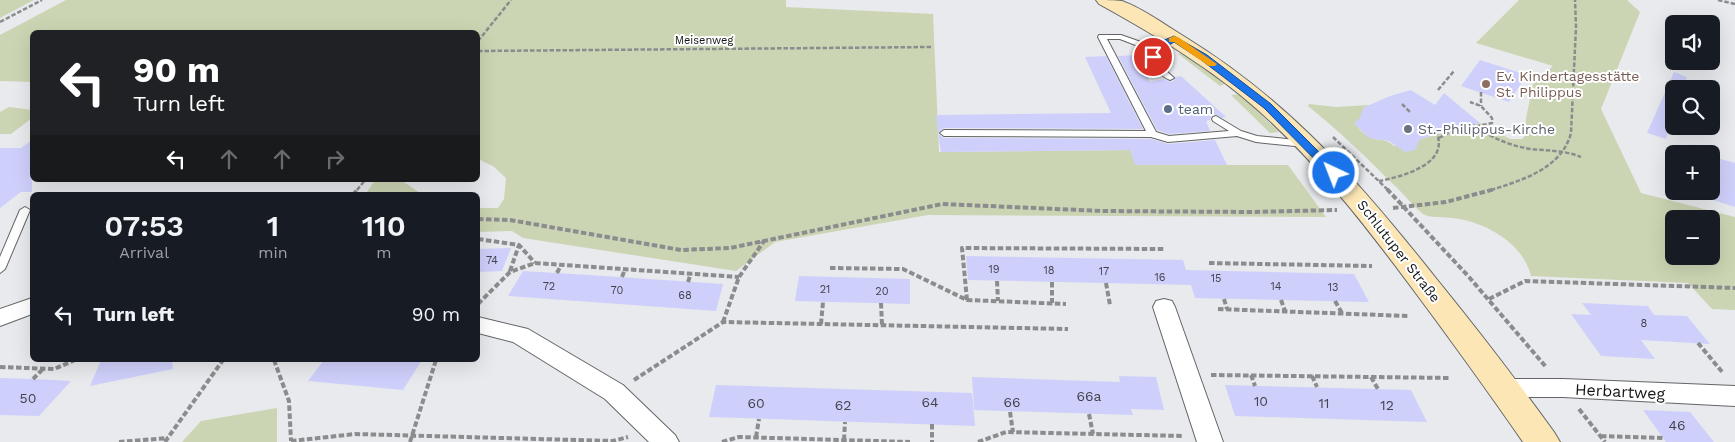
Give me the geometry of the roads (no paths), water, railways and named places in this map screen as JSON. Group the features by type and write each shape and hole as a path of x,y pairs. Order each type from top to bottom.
{"main road":[{"name":"Schlutuper Straße","path":"1106,0 1204,57 1267,106 1306,144 1373,195 1542,442"}],"street":[{"path":"0,318 30,307"},
{"path":"1164,307 1199,439"},
{"path":"480,326 520,336 614,392 666,442"},
{"name":"Herbartweg","path":"1504,388 1732,388"}],"lane":[{"path":"1152,134 1102,37 1121,37 1155,50"},
{"path":"1170,78 1159,68 1153,57 1155,50 1160,45 1174,39"},
{"path":"1216,119 1238,133 1256,139 1306,144"},
{"path":"944,133 1152,134 1168,140 1238,133"},
{"path":"0,269 25,210"}],"place":[{"name":"Ev. Kindertagesstätte St. Philippus","path":"1486,84"},
{"name":"team","path":"1168,109"},
{"name":"St.-Philippus-Kirche","path":"1408,129"}]}
